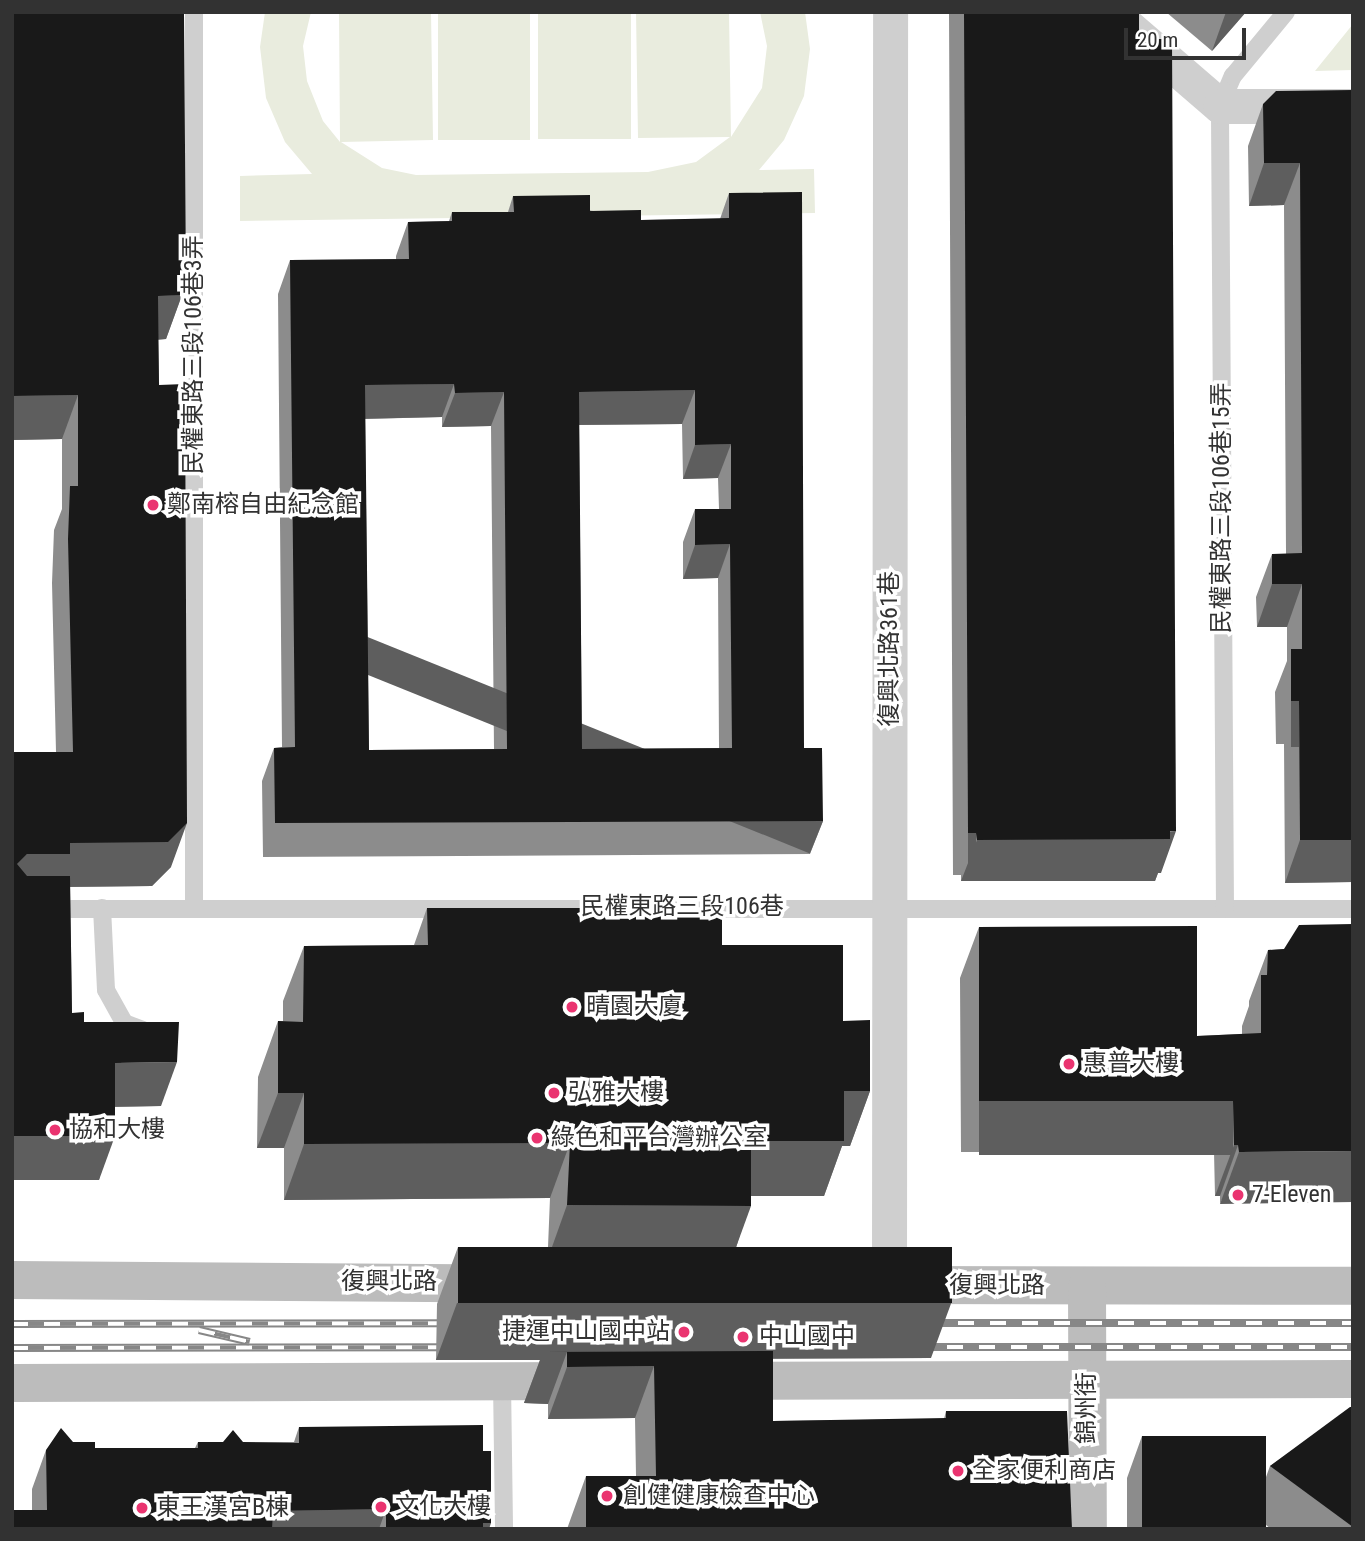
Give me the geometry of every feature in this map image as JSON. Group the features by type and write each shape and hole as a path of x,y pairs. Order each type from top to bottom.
{"main road":[{"name":"復興北路","path":"12,1280 527,1283"},
{"name":"復興北路","path":"847,1285 1353,1286"},
{"name":"錦州街","path":"1087,1287 1088,1529"},
{"path":"682,1381 1353,1379"},
{"path":"12,1383 627,1381"}],"street":[{"name":"復興北路361巷","path":"889,1285 890,12"},
{"path":"1111,12 1220,106 1353,106"}],"lane":[{"name":"民權東路三段106巷3弄","path":"194,12 194,907"},
{"path":"1220,106 1233,76 1286,12"},
{"name":"民權東路三段106巷15弄","path":"1220,106 1225,909"},
{"path":"102,908 106,990 124,1023 162,1033"},
{"name":"民權東路三段106巷","path":"12,909 1353,909"},
{"path":"502,1382 504,1529"}],"shaded area":[{"path":"265,12 311,12 303,46 307,81 323,121 340,142 339,12 431,12 433,140 341,142 382,168 416,175 648,172 696,162 730,137 638,138 636,12 729,12 731,137 762,88 767,46 760,12 805,12 810,49 804,96 784,140 759,170 814,169 815,213 240,221 240,176 312,174 285,142 266,98 260,47"},
{"path":"438,12 530,12 530,140 438,140"},
{"path":"538,12 631,12 631,139 538,139"},
{"path":"1353,24 1353,70 1315,71"}],"building":[{"path":"12,12 184,12 186,282 182,295 158,296 159,385 185,384 187,823 168,842 70,843 70,854 27,854 17,864 27,876 70,876 72,1013 84,1012 84,1022 179,1022 177,1062 115,1063 115,1136 14,1136 12,752 73,752 68,539 70,486 78,486 78,395 12,396"},
{"path":"964,12 1139,12 1139,39 1172,39 1176,831 1170,831 1170,839 977,840 976,833 968,833"},
{"path":"1353,90 1353,840 1300,840 1299,701 1291,701 1291,649 1302,649 1302,584 1272,584 1272,554 1302,553 1300,163 1264,163 1263,104 1276,91"},
{"path":"802,192 804,748 822,748 823,821 275,823 274,748 295,747 290,260 409,259 408,222 452,221 452,212 514,212 513,196 590,195 590,211 641,210 641,220 729,218 729,193","holes":["454,384 455,393 504,392 507,749 369,750 365,385","695,390 695,445 731,444 731,509 695,509 695,545 730,544 732,748 582,749 579,392"]},
{"path":"427,908 722,908 722,945 843,945 843,1021 870,1020 870,1091 844,1091 844,1141 751,1141 751,1206 567,1205 570,1143 304,1144 304,1093 278,1093 278,1021 303,1022 304,946 428,945"},
{"path":"1353,924 1353,1151 1239,1152 1238,1145 1234,1145 1233,1101 979,1101 979,927 1197,926 1197,1036 1261,1033 1261,975 1267,975 1268,950 1284,949 1299,925"},
{"path":"458,1247 952,1247 952,1303 458,1303"},
{"path":"773,1351 773,1421 946,1418 946,1411 1067,1411 1072,1529 586,1529 586,1476 656,1476 654,1366 567,1367 567,1352 543,1352"},
{"path":"1353,1407 1353,1527 1270,1466"},
{"path":"483,1425 483,1451 491,1451 491,1523 483,1523 483,1529 386,1529 386,1509 273,1511 272,1529 12,1529 12,1510 47,1510 46,1450 61,1428 73,1442 95,1442 95,1448 198,1448 198,1442 223,1442 233,1430 243,1442 299,1443 299,1427"},
{"path":"1142,1436 1266,1436 1266,1529 1142,1529"}],"railway":[{"path":"12,1324 457,1323"},
{"path":"926,1323 1353,1323"},
{"path":"199,1330 250,1342"},
{"path":"12,1348 457,1347"},
{"path":"915,1347 1353,1347"}],"place":[{"name":"鄭南榕自由紀念館","path":"153,505"},
{"name":"晴園大廈","path":"572,1007"},
{"name":"惠普大樓","path":"1069,1064"},
{"name":"弘雅大樓","path":"554,1093"},
{"name":"協和大樓","path":"55,1130"},
{"name":"綠色和平台灣辦公室","path":"537,1138"},
{"name":"7-Eleven","path":"1238,1195"},
{"name":"捷運中山國中站","path":"684,1332"},
{"name":"中山國中","path":"743,1337"},
{"name":"全家便利商店","path":"958,1471"},
{"name":"創健健康檢查中心","path":"607,1496"},
{"name":"文化大樓","path":"381,1507"},
{"name":"東王漢宮B棟","path":"142,1508"}]}
